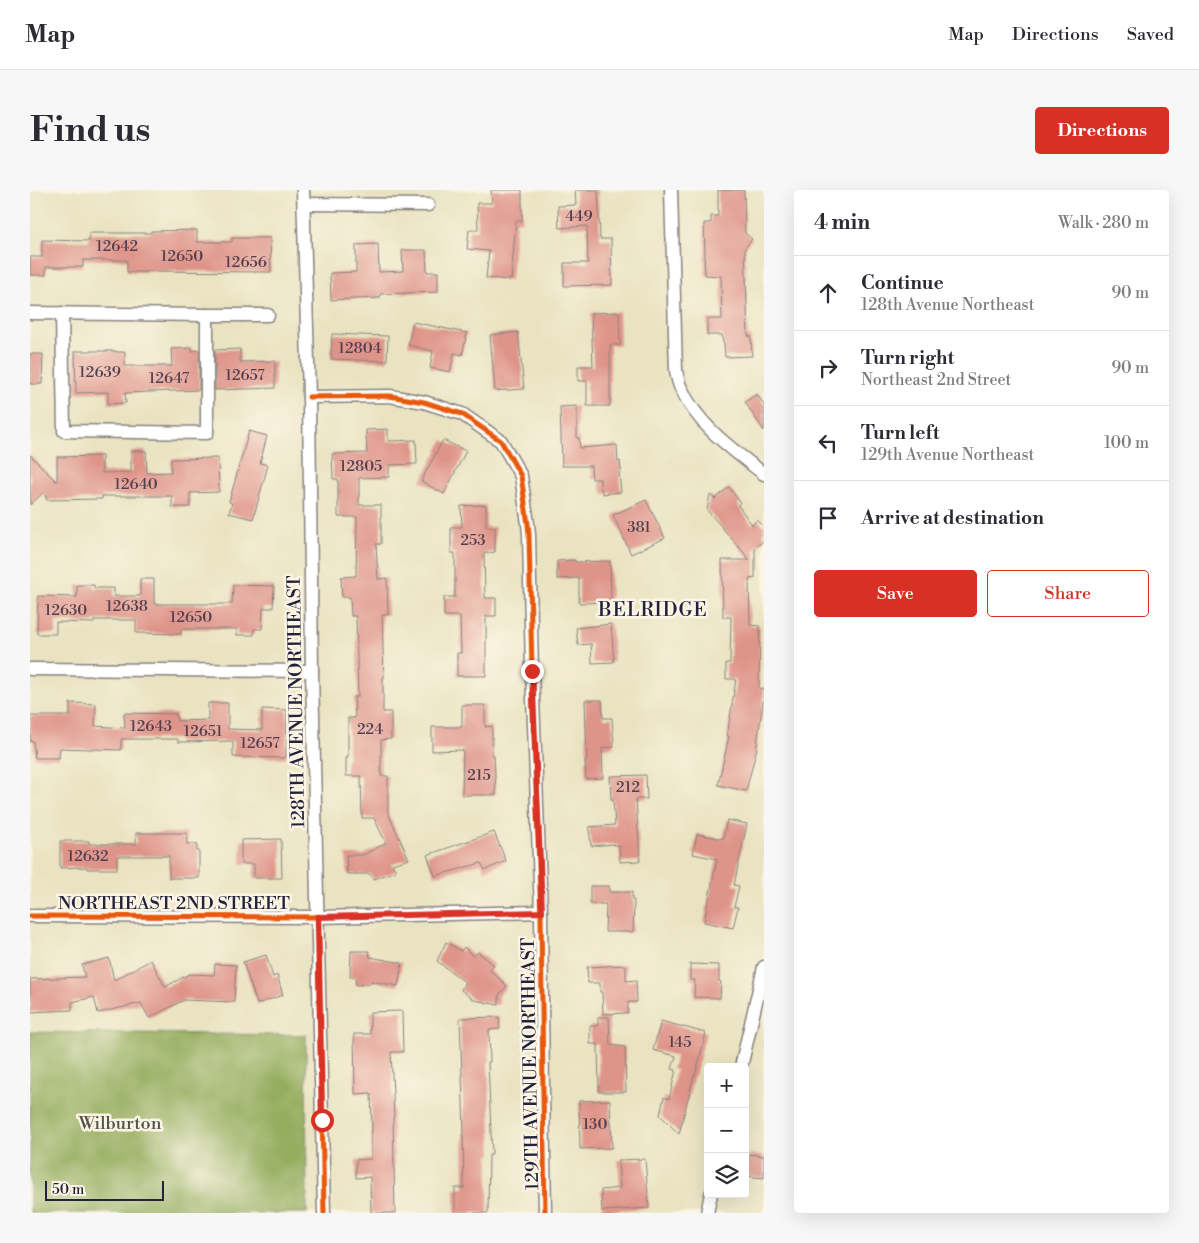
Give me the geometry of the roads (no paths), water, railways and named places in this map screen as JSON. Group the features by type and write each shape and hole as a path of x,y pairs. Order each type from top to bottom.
{"street":[{"name":"128TH AVENUE NORTHEAST","path":"303,190 309,397 312,671 324,1213"},
{"path":"672,190 676,370 680,387 690,406 703,423 723,442 764,474"},
{"path":"304,204 428,205"},
{"path":"30,312 268,315"},
{"path":"62,313 64,431 207,433 207,315"},
{"name":"129TH AVENUE NORTHEAST","path":"309,397 390,396 424,402 462,414 501,441 520,476 528,524 542,912 542,1074 545,1213"},
{"path":"30,669 312,671"},
{"name":"NORTHEAST 2ND STREET","path":"30,916 318,917 542,912"},
{"path":"742,1063 764,967"},
{"path":"706,1213 710,1198"}],"district":[{"name":"BELRIDGE","path":"653,609"}],"park label":[{"name":"Wilburton","path":"120,1123"}]}
